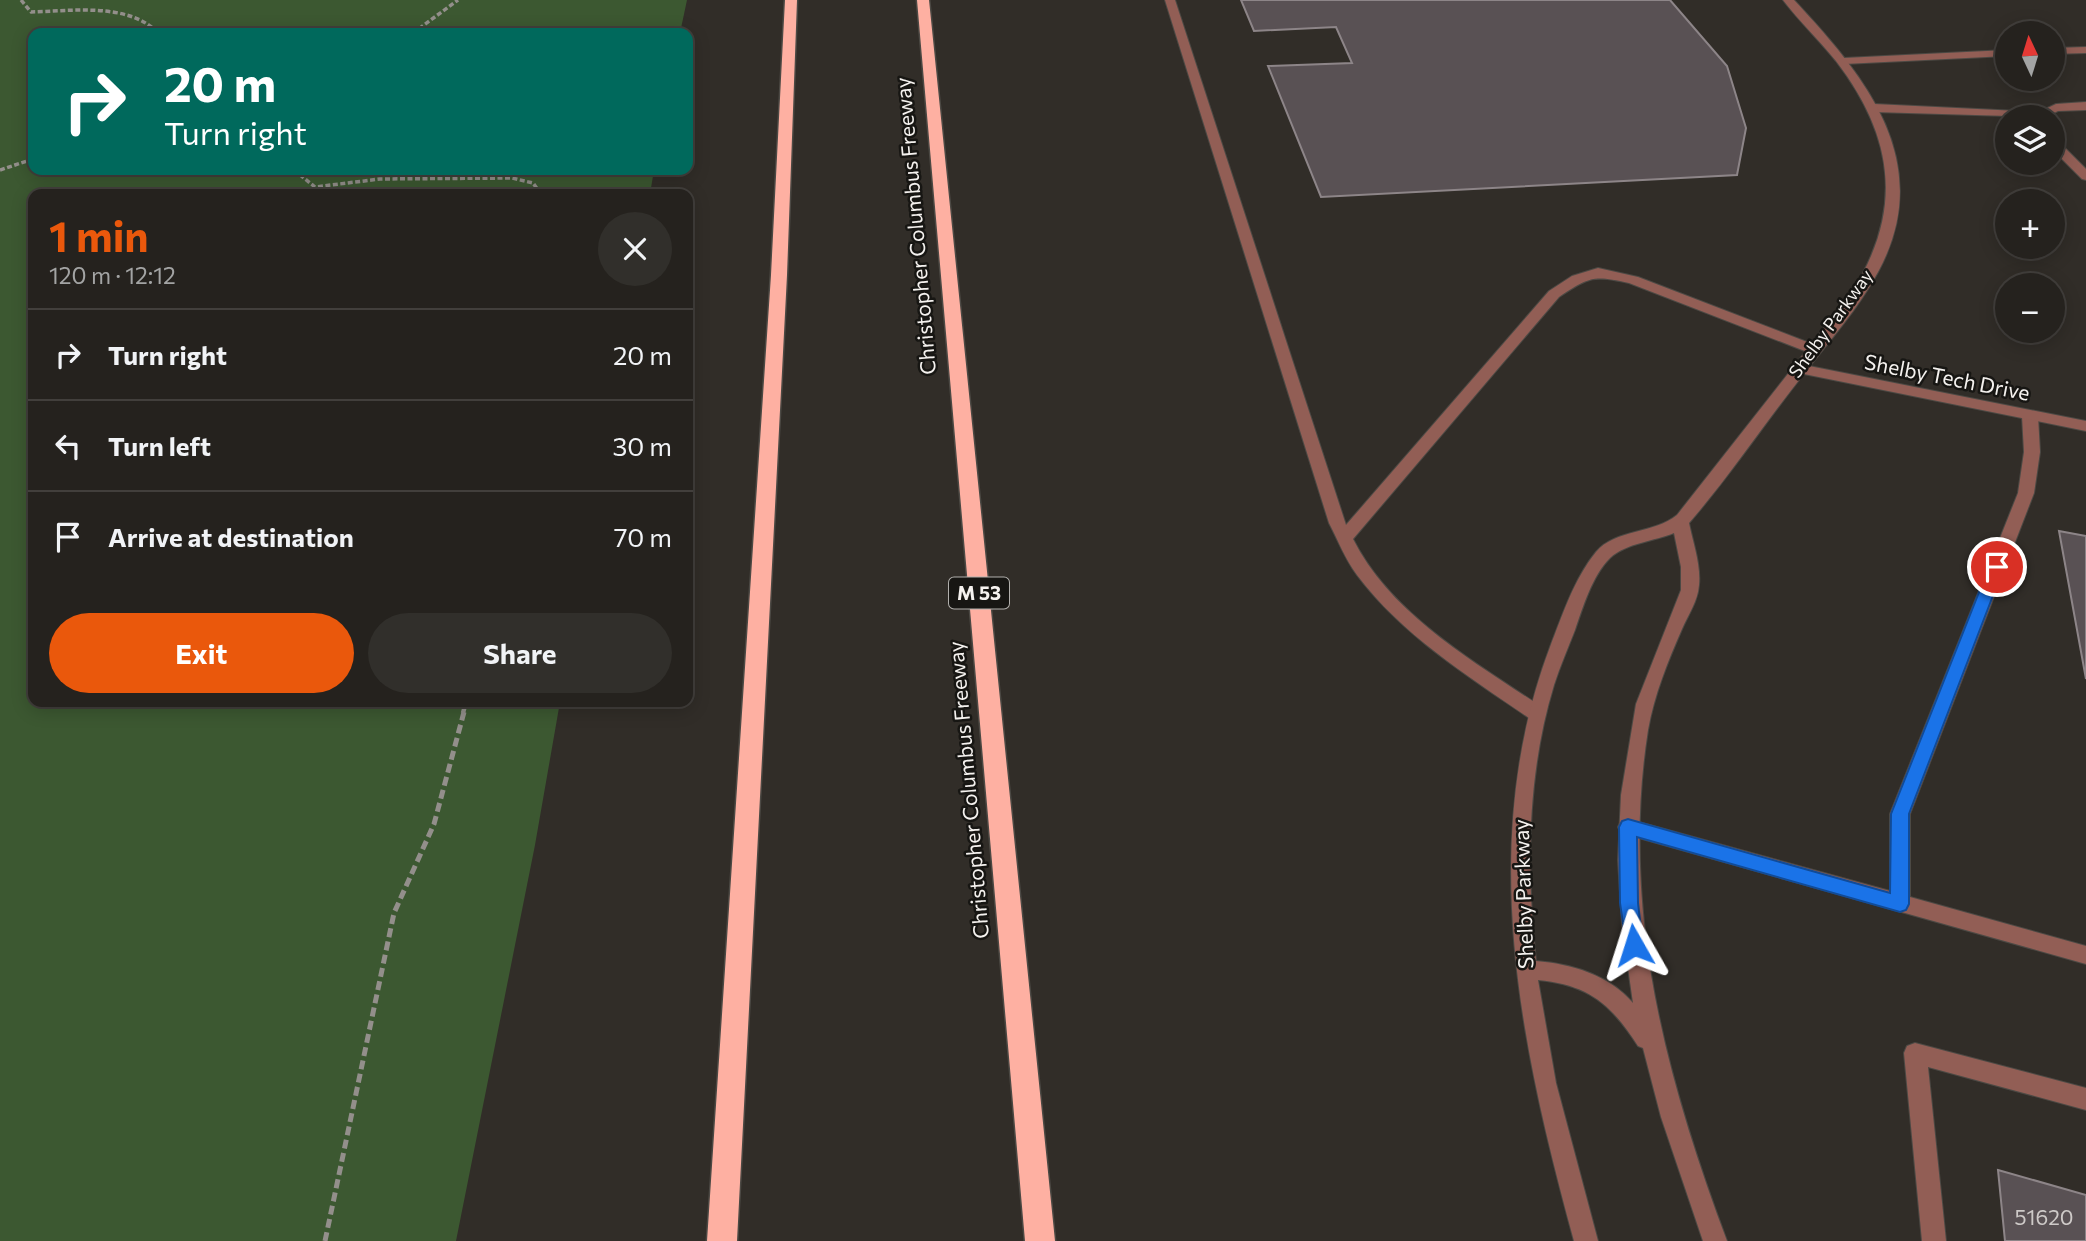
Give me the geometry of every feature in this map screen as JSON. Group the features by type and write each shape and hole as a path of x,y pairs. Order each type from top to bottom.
{"highway":[{"path":"722,1241 778,289 791,0"},
{"name":"Christopher Columbus Freeway","path":"923,0 1040,1241"}],"street":[{"path":"1170,0 1337,523 1364,573 1410,622 1536,713"},
{"name":"Shelby Parkway","path":"1586,1241 1560,1152 1525,969 1518,831 1536,713 1575,606 1605,553 1681,523 1815,350 1872,270 1892,213 1894,183 1890,156 1874,107 1844,61 1788,0"},
{"path":"2065,51 2086,50"},
{"path":"1844,61 1995,54"},
{"path":"2065,107 2086,106"},
{"path":"1874,107 1995,114"},
{"path":"2065,154 2086,176"},
{"path":"1345,538 1554,294 1577,279 1598,272 1633,280 1815,350"},
{"name":"Shelby Tech Drive","path":"1799,369 2086,426"},
{"path":"1900,904 1900,814 2026,493 2032,452 2030,416"},
{"path":"1681,523 1691,589 1655,674 1639,727 1628,827 1629,903 1641,996 1653,1051 1676,1131 1715,1241"},
{"path":"1628,827 2086,955"},
{"path":"1525,969 1565,972 1593,982 1618,1001 1653,1051"},
{"path":"1934,1241 1915,1053 2086,1099"}],"path":[{"path":"21,0 31,12 84,12 135,17 156,28"},
{"path":"420,28 458,0"},
{"path":"0,170 28,161"},
{"path":"300,175 316,187 339,181 380,179 512,178 533,183 537,189"},
{"path":"325,1241 394,913 401,889 416,864 434,823 465,707"}],"green space":[{"path":"0,0 687,0 681,28 28,28 28,175 653,175 651,189 28,189 28,707 559,707 535,845 456,1241 0,1241"}],"building":[{"path":"1241,0 1670,0 1727,66 1746,128 1737,175 1321,197 1268,66 1352,63 1336,27 1254,31"},
{"path":"2059,531 2086,536 2086,679"},
{"path":"1998,1170 2086,1195 2086,1241 2005,1241"}],"route":[{"path":"1634,945 1629,903 1628,827 1900,904 1900,814 1997,567"}]}
